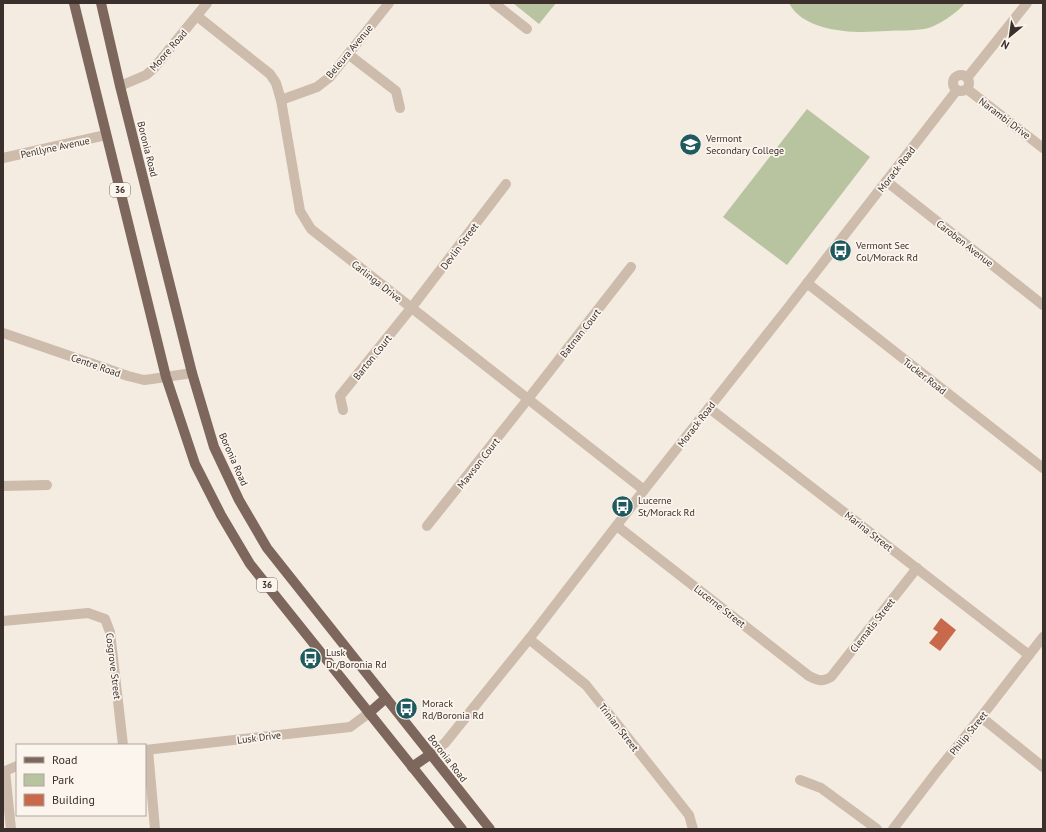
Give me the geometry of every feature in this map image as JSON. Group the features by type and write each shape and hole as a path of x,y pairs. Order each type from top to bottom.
{"main road":[{"name":"36","path":"74,3 166,377 195,464 221,515 250,564 462,829"},
{"name":"Boronia Road","path":"100,3 192,373 214,447 239,500 267,548 490,829"},
{"path":"369,713 386,698"},
{"path":"412,767 431,754"}],"street":[{"name":"Moore Road","path":"120,86 146,75 154,68 207,3"},
{"name":"Beleura Avenue","path":"281,100 316,87 330,77 389,3"},
{"path":"494,3 527,29"},
{"path":"967,78 1027,3"},
{"name":"Carlinga Drive","path":"197,16 270,74 276,83 281,100 300,211 311,229 644,490"},
{"path":"348,54 396,91 400,108"},
{"path":"964,76 967,78 969,84 962,89 954,87 954,80 957,77 964,76"},
{"name":"Narambi Drive","path":"962,89 1043,148"},
{"name":"Morack Road","path":"431,754 445,743 529,639 886,181 962,89"},
{"name":"Penllyne Avenue","path":"3,158 106,136"},
{"name":"Caroben Avenue","path":"886,181 1043,305"},
{"name":"Devlin Street","path":"412,308 506,184"},
{"name":"Batman Court","path":"528,399 631,267"},
{"name":"Tucker Road","path":"807,284 1043,468"},
{"name":"Barton Court","path":"343,410 340,396 412,308"},
{"name":"Centre Road","path":"3,333 128,376 144,380 192,373"},
{"name":"Mawson Court","path":"427,526 528,399"},
{"name":"Marina Street","path":"709,408 1029,655"},
{"path":"3,486 47,485"},
{"name":"Lucerne Street","path":"617,526 809,676 818,680 825,680"},
{"name":"Clematis Street","path":"825,680 831,677 917,568"},
{"name":"Cosgrove Street","path":"3,622 88,613 104,619 110,632 123,744"},
{"name":"Philip Street","path":"893,829 1043,637"},
{"name":"Trinian Street","path":"529,639 586,685 689,815 693,829"},
{"name":"Lusk Drive","path":"146,750 350,727 369,713"},
{"path":"981,717 1043,767"},
{"path":"146,750 155,829"},
{"path":"11,829 4,771 16,766"},
{"path":"800,780 821,788 877,829"}],"green space":[{"path":"513,3 556,3 539,24"},
{"path":"789,3 965,3 946,19 929,28 863,32 843,31 811,23 802,18"},
{"path":"807,109 870,157 787,265 723,217"}],"building":[{"path":"941,618 956,630 940,651 929,643 938,632 933,629"}],"place":[{"name":"Vermont Secondary College","path":"691,144"},
{"name":"Vermont Sec Col/Morack Rd","path":"841,251"},
{"name":"Lucerne St/Morack Rd","path":"623,506"},
{"name":"Lusk Dr/Boronia Rd","path":"311,658"},
{"name":"Morack Rd/Boronia Rd","path":"406,709"}]}
